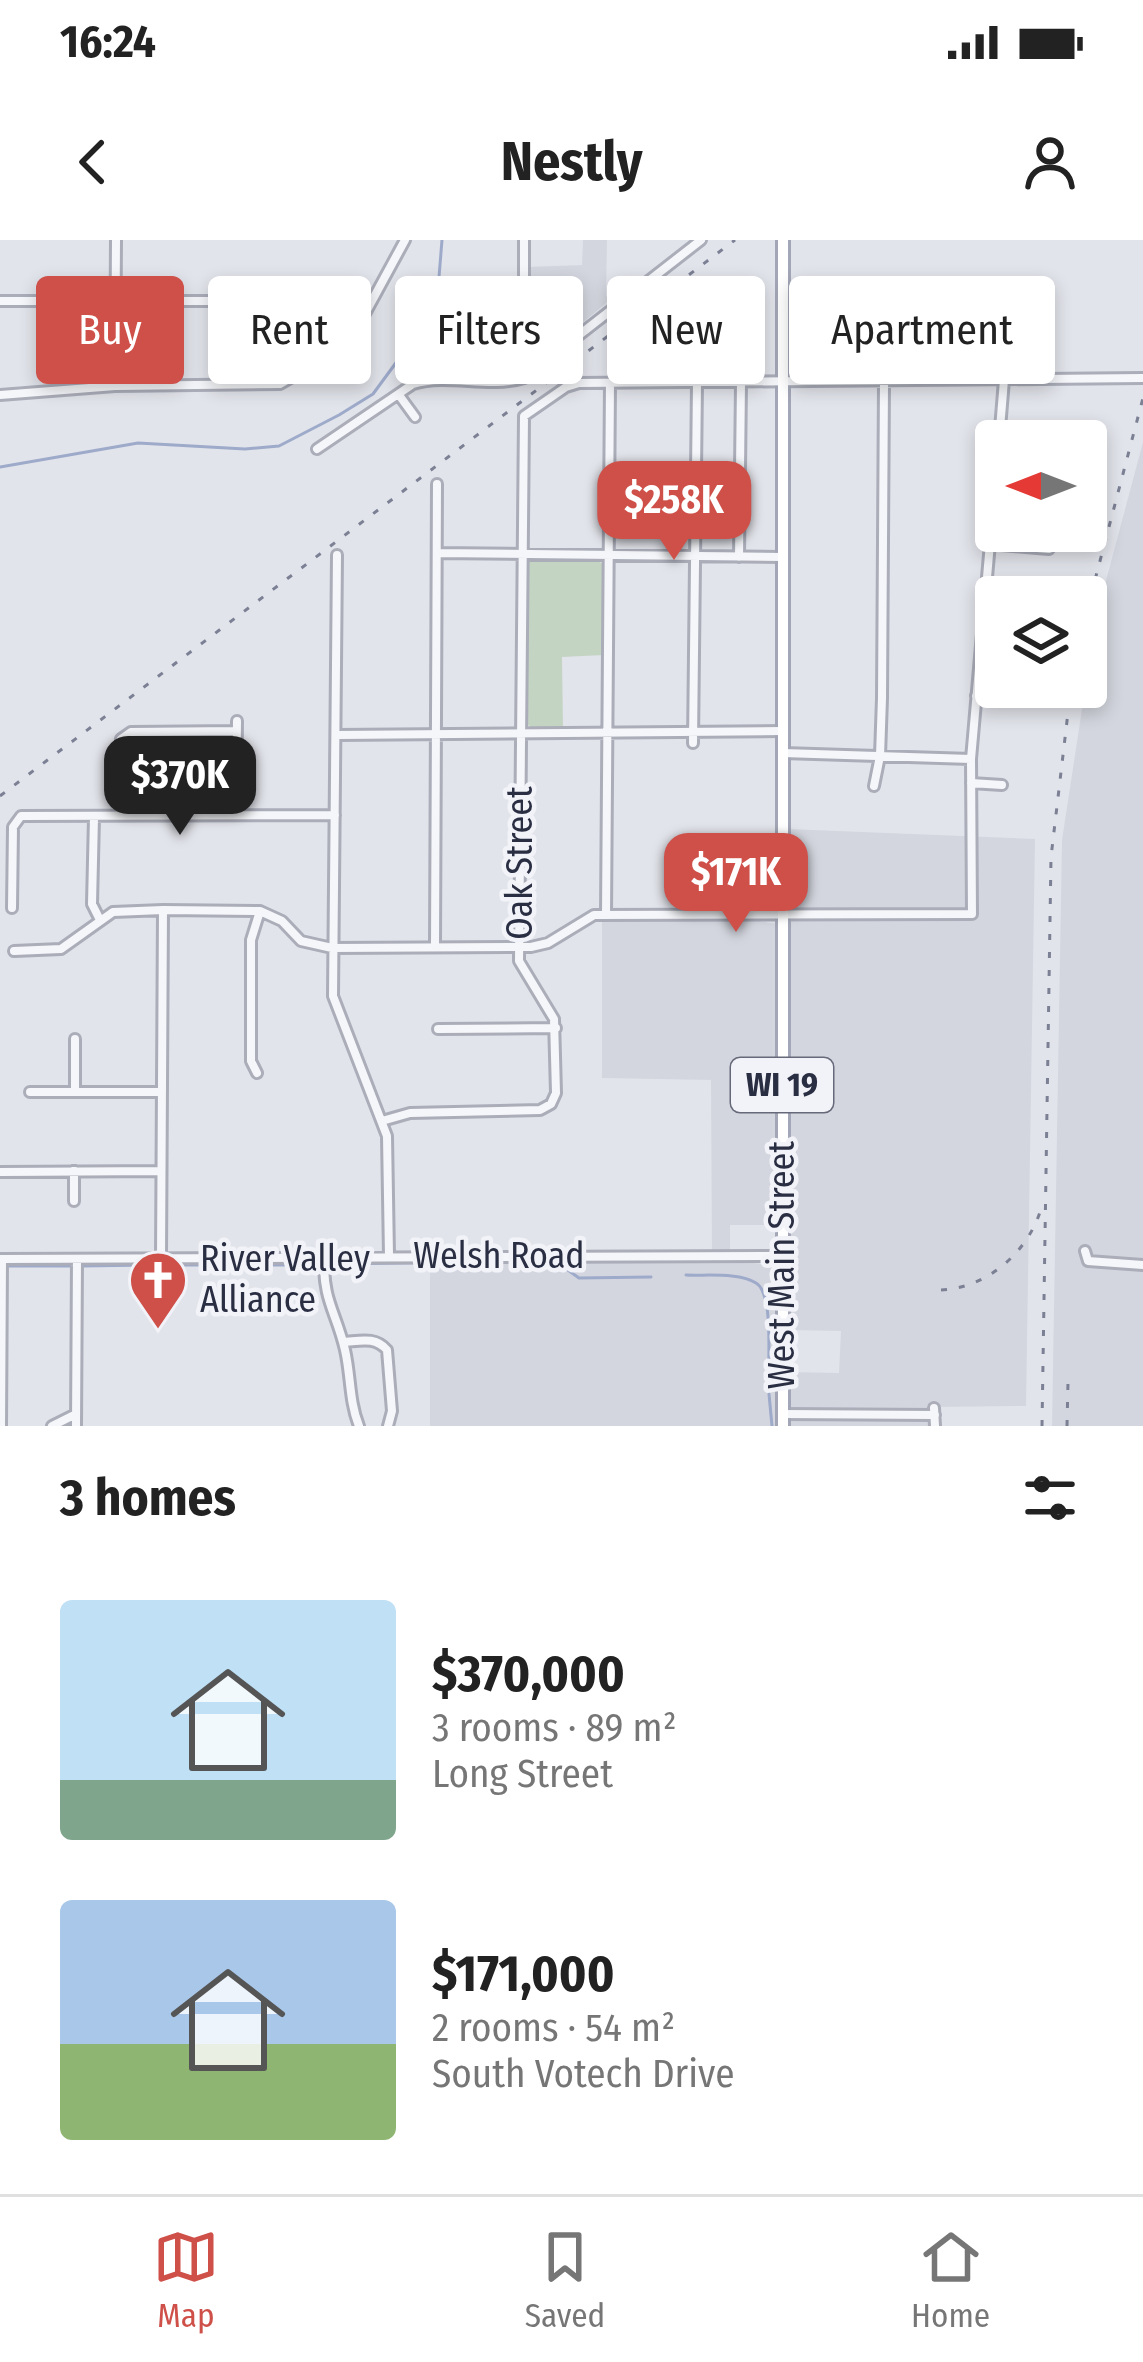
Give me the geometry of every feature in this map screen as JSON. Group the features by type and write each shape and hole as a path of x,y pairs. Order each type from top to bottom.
{"main road":[{"name":"West Main Street","path":"783,240 783,1420"}],"street":[{"path":"116,240 116,276"},
{"path":"371,305 405,240"},
{"path":"524,240 524,276"},
{"path":"583,332 701,240"},
{"path":"0,301 36,300"},
{"path":"1055,379 1143,378"},
{"name":"Oak Street","path":"382,1120 410,1112 518,1112 546,1107 556,1093 552,1012 521,968 519,946 522,437 524,416 566,387 579,382 607,383"},
{"path":"0,395 115,386 277,384"},
{"path":"317,449 413,384"},
{"path":"606,915 610,384"},
{"path":"693,737 697,384"},
{"path":"739,556 741,384"},
{"path":"765,384 789,384"},
{"path":"874,786 880,756 884,384"},
{"path":"1001,420 1004,384"},
{"path":"399,394 415,417"},
{"path":"434,947 437,484"},
{"path":"437,554 782,557"},
{"path":"338,555 332,948 336,1009 389,1147 389,1256"},
{"path":"14,951 61,949 99,918 121,910 260,911 282,921 301,941 332,948 548,943 587,916 972,914 975,708"},
{"path":"121,739 131,732 237,726 236,815"},
{"path":"337,735 693,737 782,730"},
{"path":"781,753 971,759"},
{"path":"971,782 1002,785"},
{"path":"12,908 12,832 18,817 335,815"},
{"path":"94,817 92,904 99,918"},
{"path":"161,1258 163,910"},
{"path":"257,1072 251,1061 250,952 260,911"},
{"path":"438,1029 556,1028"},
{"path":"75,1039 75,1092"},
{"path":"30,1092 162,1092"},
{"path":"0,1172 161,1171"},
{"path":"74,1172 74,1201"},
{"path":"1085,1250 1088,1261 1143,1265"},
{"name":"Welsh Road","path":"1,1259 782,1256"},
{"path":"324,1257 325,1297 343,1342 350,1401 359,1426"},
{"path":"1,1259 1,1426"},
{"path":"76,1426 77,1259"},
{"path":"343,1342 371,1340 387,1351 392,1412 388,1426"},
{"path":"52,1426 76,1414"},
{"path":"783,1420 935,1416"}],"shaded area":[{"path":"583,240 607,240 607,302 583,322 583,276 527,276 527,267 582,265"},
{"path":"1143,442 1143,1426 1052,1426 1062,840 1082,708 1107,708 1107,577"},
{"path":"788,829 1035,839 1026,1406 930,1407 927,1419 932,1426 789,1426 788,1372 839,1373 841,1331 788,1330"},
{"path":"747,919 776,924 775,1225 730,1225 730,1260 769,1265 775,1277 779,1426 430,1426 430,1260 712,1259 711,1080 602,1078 602,920"}],"green space":[{"path":"533,558 597,560 604,565 604,655 562,657 563,728 531,728 526,722 527,564"}],"waterway":[{"path":"0,467 138,443 245,449 279,446 373,394 427,309 439,277 442,240"},
{"path":"331,1264 478,1262"},
{"path":"490,1262 543,1262"},
{"path":"81,1266 150,1265"},
{"path":"163,1265 219,1265"},
{"path":"230,1265 309,1265"},
{"path":"7,1266 70,1266"},
{"path":"565,1268 579,1278 651,1277"},
{"path":"686,1275 741,1277 756,1283 767,1310 769,1370"},
{"path":"769,1394 772,1426"}],"railway":[{"path":"0,796 735,240"},
{"path":"1096,576 1143,398"},
{"path":"1042,1426 1051,857 1069,708"},
{"path":"941,1290 973,1283 1002,1266 1025,1242 1040,1212"},
{"path":"1067,1426 1068,1382"}],"place":[{"name":"River Valley Alliance","path":"158,1331"}]}
